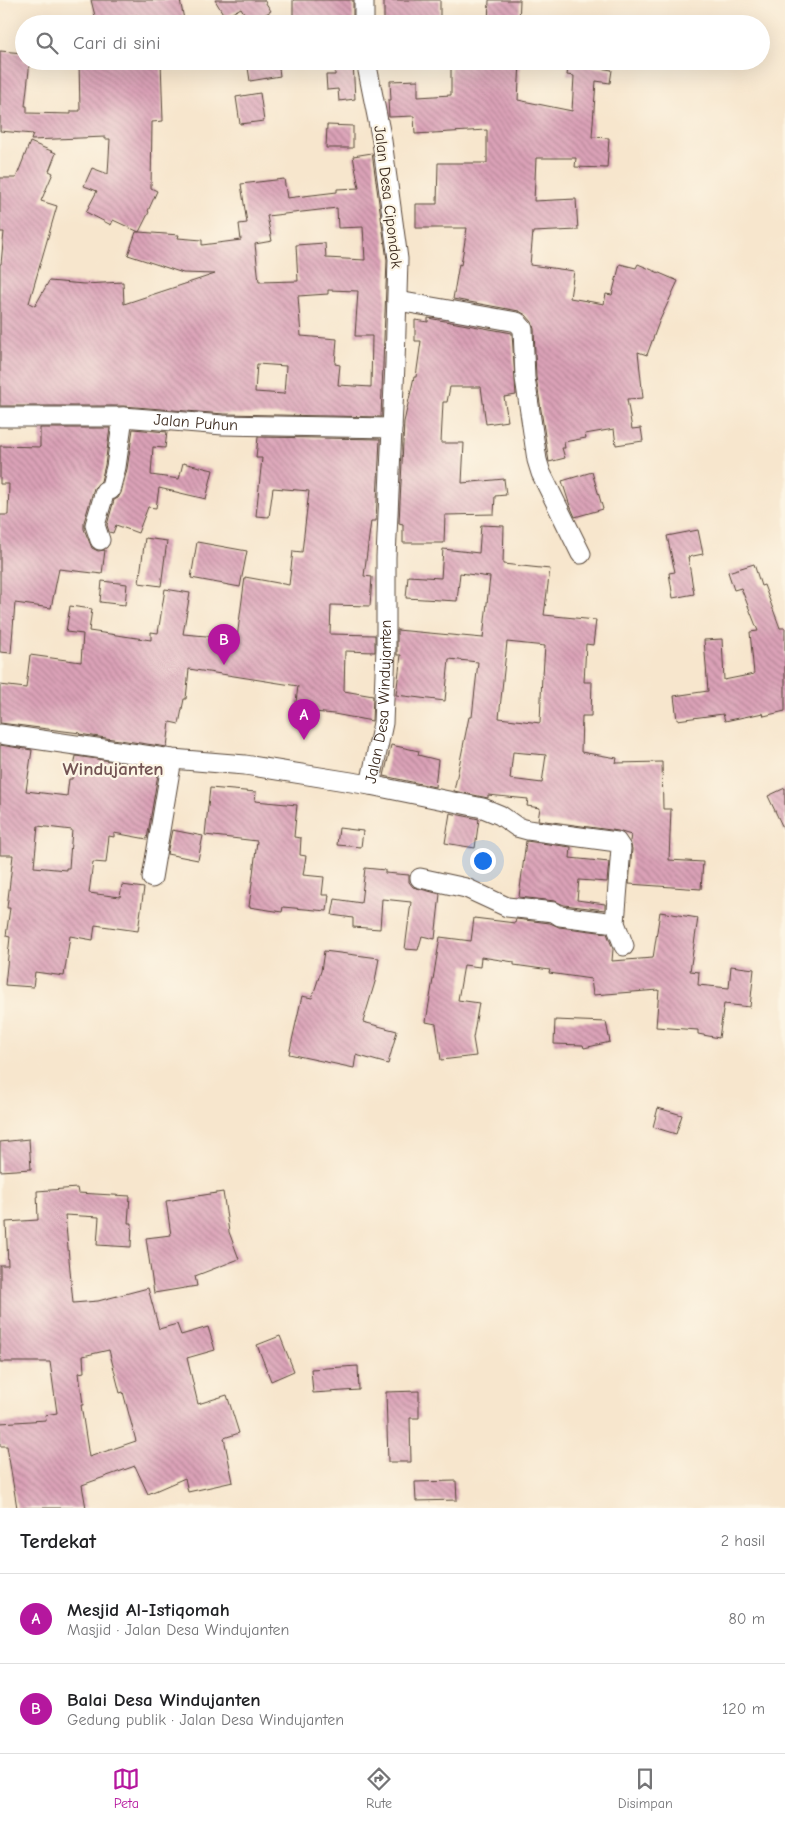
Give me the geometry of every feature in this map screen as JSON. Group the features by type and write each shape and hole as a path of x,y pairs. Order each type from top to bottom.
{"street":[{"path":"364,0 364,15"},
{"name":"Jalan Desa Cipondok","path":"368,70 382,140 398,259 395,364"},
{"path":"398,301 517,322 521,326 524,334 525,378 537,460 541,473 581,554"},
{"name":"Jalan Desa Windujanten","path":"0,734 172,758 245,765 370,785 383,723 386,648 386,557 395,364"},
{"name":"Jalan Puhun","path":"0,417 123,417 223,425 392,428"},
{"path":"100,540 95,525 104,491 110,490 116,467 123,417"},
{"path":"152,878 172,758"},
{"path":"370,785 483,808 500,815 517,828 616,842 622,848 615,923 624,946"},
{"path":"420,878 466,888 507,907 554,912 560,916 615,923"}],"building":[{"path":"91,0 180,0 183,15 137,15 95,15"},
{"path":"215,0 264,0 271,11 264,15 245,15 241,8 229,15 224,15"},
{"path":"293,0 353,0 353,15 293,15"},
{"path":"384,0 440,0 440,15 384,15"},
{"path":"489,0 520,0 519,15 488,15"},
{"path":"0,51 15,52 15,70 29,70 25,106 27,106 27,113 71,114 71,111 80,111 79,70 161,70 163,121 152,122 151,188 157,191 139,232 113,220 111,225 86,212 97,191 84,186 92,168 108,174 110,139 105,139 105,137 31,140 33,134 0,131"},
{"path":"248,70 279,70 280,76 250,81"},
{"path":"335,70 353,70 355,99 339,101 338,89 327,90 326,75 335,75"},
{"path":"451,70 520,70 518,100 572,111 574,76 567,75 568,70 612,70 610,83 596,81 592,137 609,138 607,168 575,167 576,158 536,158 534,201 576,199 578,230 533,232 530,265 574,271 570,298 604,304 606,294 612,295 620,264 636,268 638,264 678,281 659,322 647,355 638,352 643,398 627,399 632,429 641,428 643,441 616,445 614,429 585,434 586,438 564,442 565,448 562,448 565,458 549,462 536,377 532,322 519,311 453,299 467,228 416,228 416,204 437,204 438,163 487,163 487,130 415,134 414,116 389,117 388,100 391,100 390,81 418,80 418,97 451,95"},
{"path":"260,93 264,121 240,124 236,97"},
{"path":"327,125 353,126 353,148 326,148"},
{"path":"30,142 56,153 49,171 53,173 41,201 57,206 29,303 35,306 49,281 84,284 123,282 124,304 215,274 183,273 128,255 136,232 179,235 178,238 202,240 202,245 241,240 239,224 247,223 241,184 284,179 287,198 337,192 337,189 359,188 353,156 372,153 387,260 381,417 224,414 123,406 0,406 0,264 4,232 0,232 0,178 16,178","holes":["337,208 338,228 363,227 365,260 326,258 325,243 296,245 298,281 259,282 255,244 272,241 267,216","328,290 358,291 355,336 372,336 371,387 338,385 340,365 335,364 337,339 301,336 298,296 328,294","257,364 286,366 284,394 255,392"]},
{"path":"428,318 512,333 516,395 504,397 508,421 486,424 481,387 450,387 447,402 443,402 441,443 464,443 462,483 504,479 506,495 495,496 494,514 445,515 444,543 403,543 403,524 399,523 404,422 414,377 416,377 421,341 415,341 415,320 428,322"},
{"path":"40,428 110,428 101,481 94,488 84,522 84,529 92,548 98,551 105,550 102,574 59,569 51,608 15,603 11,653 0,652 0,515 8,515 9,484 0,484 0,446 40,447"},
{"path":"133,429 167,432 165,448 153,447 151,475 179,479 183,463 213,470 206,499 159,488 156,508 148,507 138,533 116,525 113,533 109,532 107,525 114,500 121,493"},
{"path":"258,437 380,439 376,521 371,521 364,576 372,577 370,606 331,605 330,634 375,635 375,652 345,651 344,691 373,696 372,721 334,714 295,710 298,686 189,669 186,699 184,699 179,724 170,722 167,747 0,723 0,685 26,688 30,655 81,662 83,634 66,632 70,606 92,609 89,631 151,640 151,632 158,633 165,589 190,593 183,634 218,637 218,635 237,638 245,577 289,585 293,551 302,552 309,491 273,488 269,517 256,516 262,458 256,458"},
{"path":"592,472 603,509 575,517 562,481"},
{"path":"481,525 504,526 503,564 550,569 544,615 596,620 593,645 586,644 584,682 592,682 591,716 582,716 581,752 617,758 616,763 662,762 663,809 671,809 669,860 703,862 701,889 629,884 632,849 631,835 618,831 538,820 540,808 527,806 528,799 488,795 488,798 454,791 469,717 472,717 478,662 449,659 445,701 396,695 401,655 397,655 397,630 483,638 490,577 460,573 457,601 406,598 408,576 441,578 443,549 479,553","holes":["507,642 545,646 540,723 499,718","513,752 546,755 542,783 510,779"]},
{"path":"698,530 703,554 688,557 694,594 673,598 669,573 675,572 667,536"},
{"path":"145,538 167,541 161,586 139,583"},
{"path":"197,542 247,551 240,587 191,578"},
{"path":"754,564 761,586 764,585 780,628 785,628 785,711 764,716 763,713 725,721 723,714 677,720 674,696 708,691 704,640 722,639 724,680 754,674 750,632 758,631 741,588 734,590 728,572"},
{"path":"102,581 127,584 125,605 100,602"},
{"path":"0,745 32,750 26,791 67,796 69,779 72,779 76,756 159,768 147,839 114,833 114,837 109,836 106,863 93,862 89,893 120,897 122,885 144,888 138,931 95,925 93,940 70,936 64,976 35,972 33,987 5,985 10,937 6,936 10,908 7,908 13,855 0,855","holes":["38,826 72,830 69,868 66,868 66,870 34,867"]},
{"path":"391,745 419,751 418,755 438,760 435,787 384,776"},
{"path":"210,788 256,792 255,801 297,805 294,837 301,838 300,855 306,856 303,875 324,877 322,895 329,895 327,911 283,907 282,912 249,907 257,841 205,835"},
{"path":"785,788 785,832 768,796"},
{"path":"450,813 479,819 475,848 445,843"},
{"path":"339,828 363,831 361,847 337,845"},
{"path":"172,830 203,836 198,860 167,854"},
{"path":"526,841 571,847 570,858 609,862 607,882 579,880 577,900 605,904 605,910 519,897"},
{"path":"365,868 385,870 385,873 409,875 409,882 413,887 440,894 435,939 422,936 418,950 405,949 411,902 382,899 380,929 353,927 353,918 332,915 335,899 361,903"},
{"path":"660,912 698,918 690,971 699,972 698,985 729,988 731,966 754,969 750,1007 724,1004 719,1038 698,1034 698,1030 656,1027 659,990 593,995 591,979 549,973 550,970 514,965 514,962 481,957 480,967 464,965 458,1000 479,1003 473,1038 476,1056 441,1060 436,1024 426,1022 440,937 471,941 474,918 515,923 516,919 607,933 613,949 612,961 653,958"},
{"path":"324,951 379,958 375,982 363,1022 397,1031 388,1064 356,1055 354,1068 289,1054 302,996 312,998 321,971"},
{"path":"555,1020 606,1022 610,1042 584,1048 583,1045 554,1044"},
{"path":"658,1108 682,1115 676,1134 653,1127"},
{"path":"29,1139 31,1169 0,1171 0,1142"},
{"path":"77,1188 78,1193 130,1196 128,1223 132,1223 131,1247 97,1245 99,1217 65,1215 73,1303 98,1301 148,1288 159,1329 177,1324 181,1335 208,1327 215,1350 187,1358 198,1404 227,1395 239,1433 224,1438 233,1482 188,1492 185,1478 148,1494 135,1466 82,1485 86,1508 17,1508 7,1446 0,1446 0,1423 46,1420 45,1415 57,1413 50,1362 0,1362 0,1265 8,1265 6,1222 38,1220 37,1191","holes":["109,1350 120,1393 123,1392 136,1441 89,1457 81,1405 83,1405 79,1373 84,1372 83,1356"]},
{"path":"223,1192 229,1232 239,1259 195,1276 197,1286 154,1293 146,1238 171,1235 166,1201"},
{"path":"280,1336 294,1371 271,1381 257,1345"},
{"path":"358,1366 359,1390 313,1393 311,1369"},
{"path":"419,1391 419,1418 410,1418 411,1462 388,1462 386,1392"},
{"path":"456,1481 457,1500 416,1501 415,1482"}],"place":[{"name":"Balai Desa Windujanten","path":"224,665"},
{"name":"Mesjid Al-Istiqomah","path":"304,740"}],"district":[{"name":"Windujanten","path":"113,769"}]}
